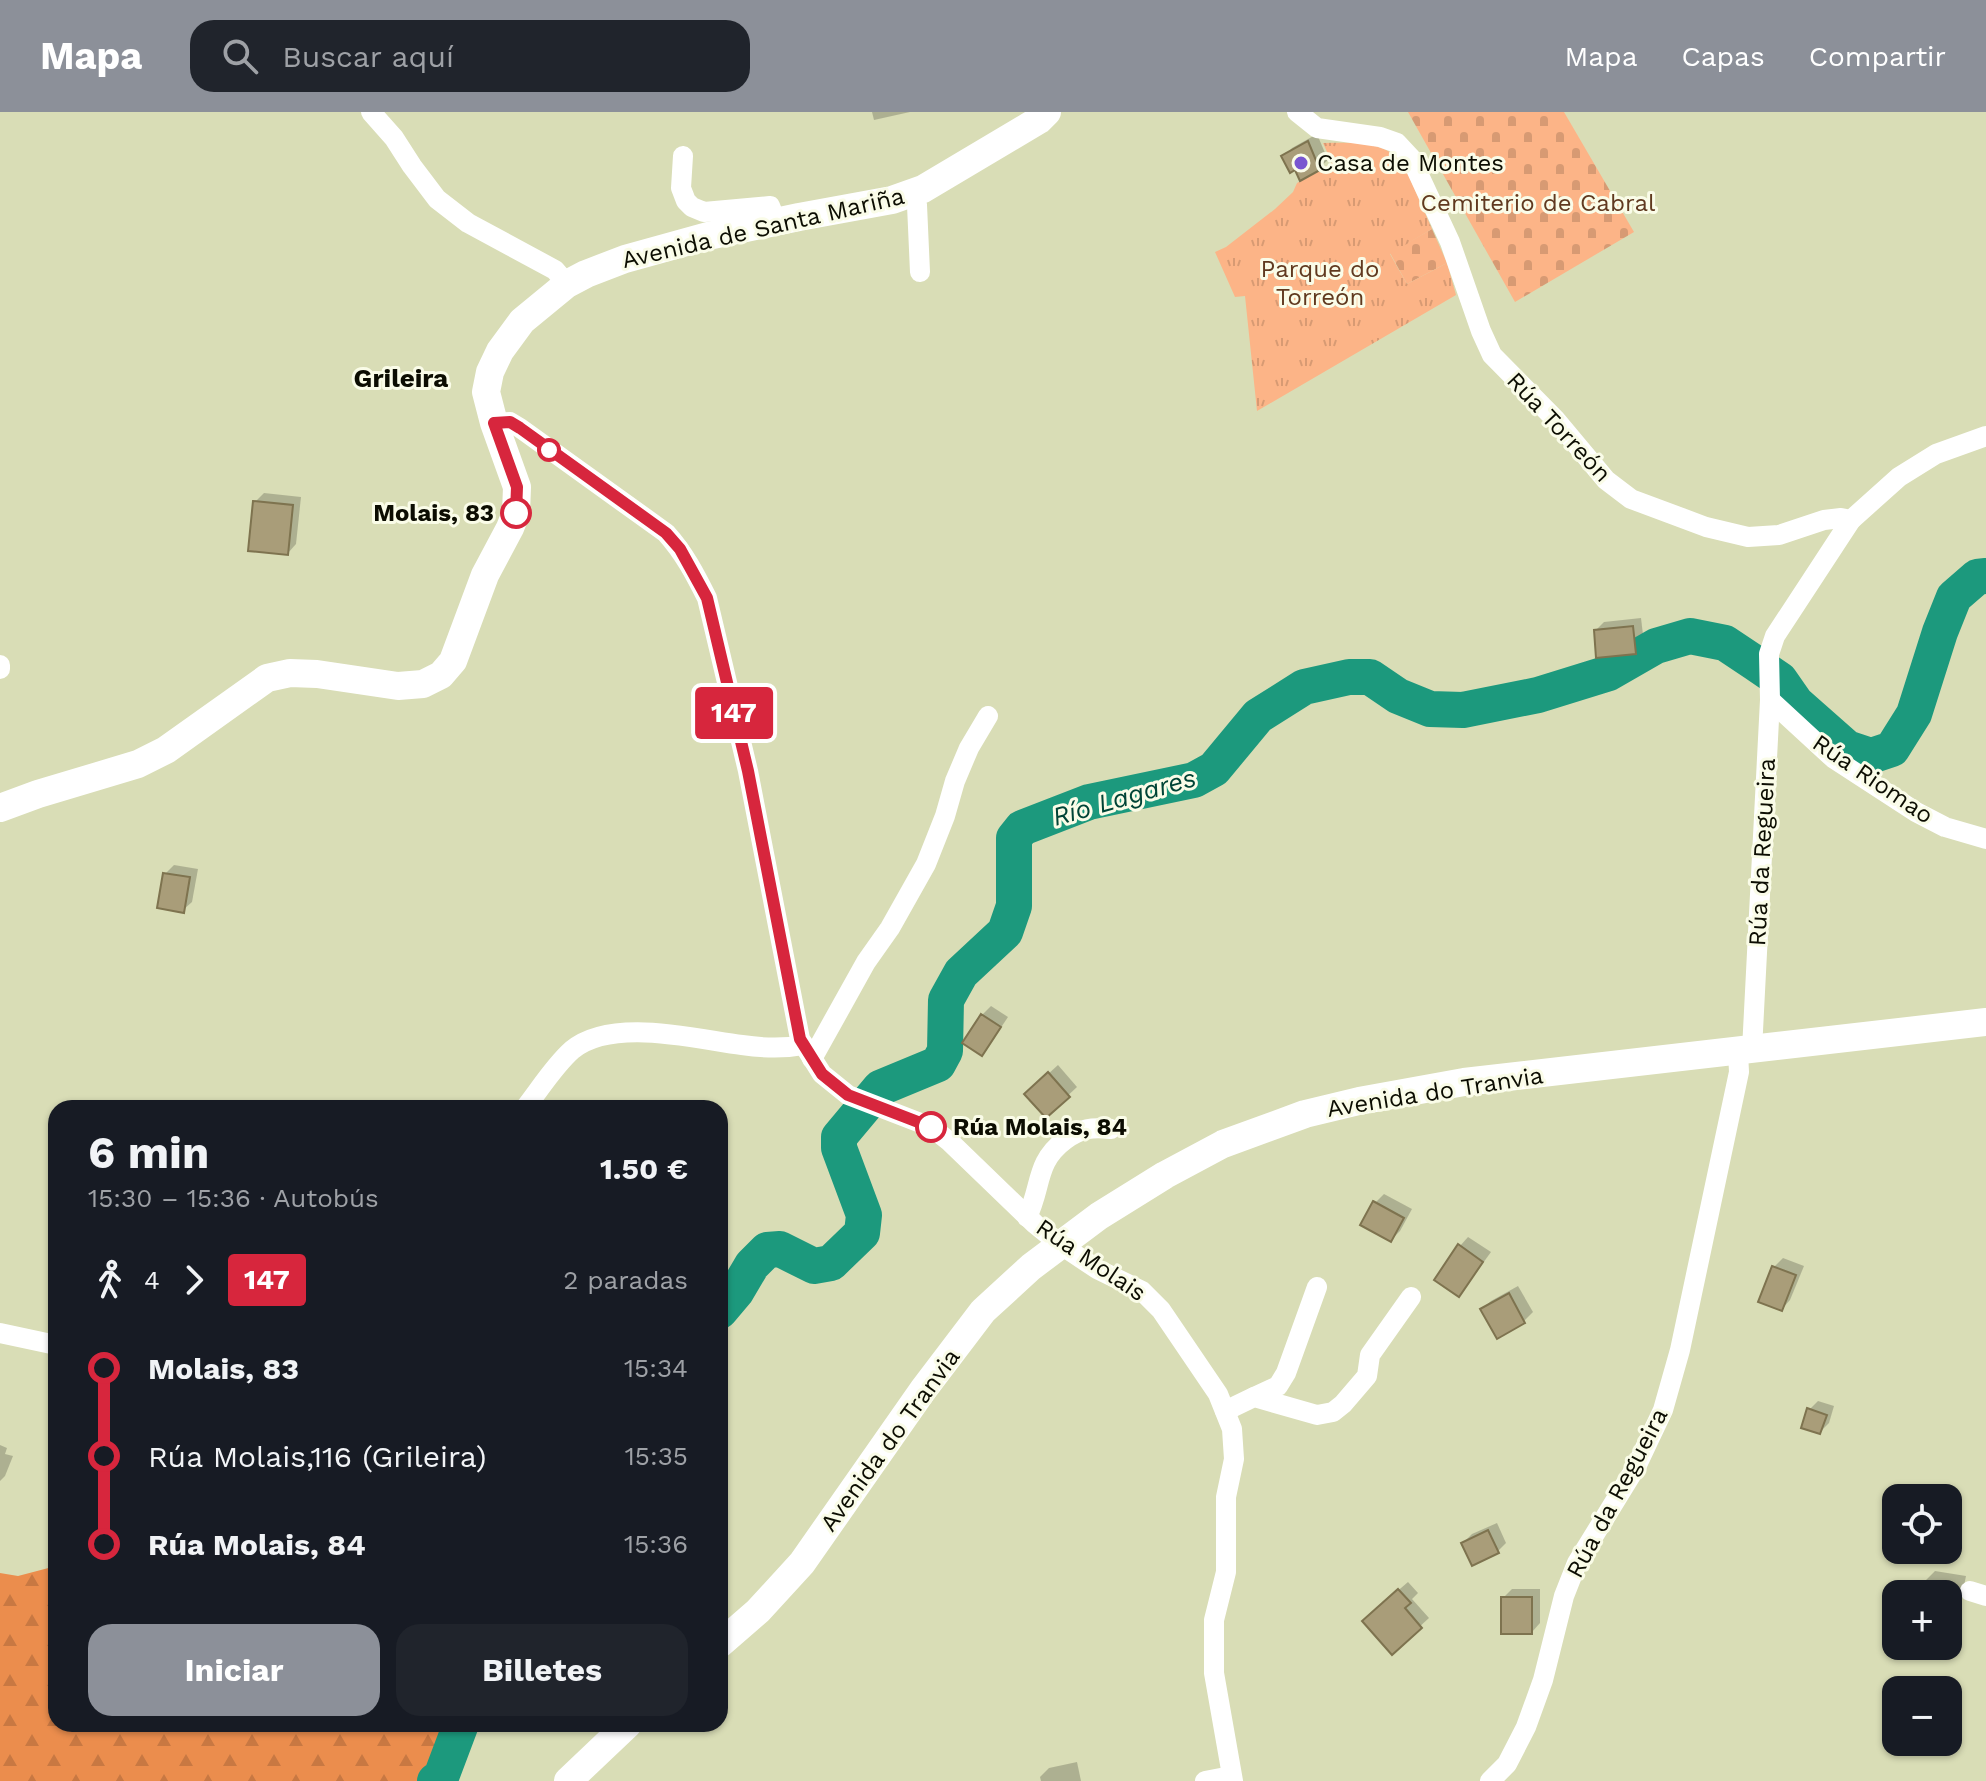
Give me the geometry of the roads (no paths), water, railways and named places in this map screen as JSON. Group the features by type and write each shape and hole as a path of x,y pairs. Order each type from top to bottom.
{"main road":[{"name":"Avenida de Santa Mariña","path":"0,808 138,764 166,750 267,678 290,673 317,674 398,686 423,684 441,675 453,661 485,575 516,513 517,487 486,392 490,372 500,351 522,321 567,284 625,259 776,221 892,200 923,189 1039,120 1047,112"},
{"name":"Avenida do Tranvia","path":"728,1637 758,1611 802,1563 923,1390 983,1311 1031,1267 1099,1216 1223,1144 1305,1114 1464,1082 1986,1022"},
{"path":"568,1781 620,1732"}],"street":[{"path":"371,112 394,138 437,199 468,223 555,270 567,284"},
{"name":"Rúa Torreón","path":"1297,112 1317,128 1380,137 1397,143 1411,158 1450,242 1492,355 1555,419 1606,480 1631,499 1706,527 1748,537 1779,535 1824,520 1851,520"},
{"path":"683,156 681,188 692,207 704,212 770,206 776,221"},
{"path":"912,193 917,205 920,272"},
{"name":"Rúa Molais","path":"494,423 510,422 520,428 666,533 694,572 707,598 748,771 800,1039 822,1074 848,1095 931,1127 1061,1245 1097,1269 1142,1291 1161,1310 1218,1394 1232,1429 1234,1459 1226,1497 1226,1572 1214,1620 1214,1673 1232,1779"},
{"path":"1851,520 1899,477 1936,454 1986,436"},
{"name":"Rúa da Regueira","path":"1490,1781 1507,1764 1526,1727 1543,1680 1564,1596 1577,1563 1636,1467 1663,1410 1680,1350 1745,1051 1770,690 1769,654 1775,636 1851,520"},
{"name":"Rúa Riomao","path":"1770,690 1833,758 1916,812 1945,827 1986,839"},
{"path":"531,1100 573,1050 587,1040 602,1036 679,1034 808,1052 890,928 926,864 955,781 969,748 988,716"},
{"path":"1027,1217 1043,1165 1054,1148 1085,1128 1111,1129"},
{"path":"1225,1411 1278,1386 1286,1373 1317,1287"},
{"path":"1254,1397 1317,1415 1333,1412 1367,1376 1370,1355 1411,1297"},
{"path":"0,1333 48,1343"},
{"path":"1205,1781 1232,1779"}],"waterway":[{"name":"Río Lagares","path":"728,1302 752,1265 767,1250 780,1249 814,1266 831,1263 862,1233 864,1215 839,1148 839,1137 880,1088 938,1064 945,1051 946,1000 961,973 1005,932 1014,906 1014,838 1022,828 1089,802 1194,780 1214,769 1258,716 1304,687 1349,677 1370,677 1398,696 1430,709 1463,710 1538,695 1609,673 1656,646 1690,636 1725,643 1780,680 1796,703 1847,748 1871,756 1892,749 1914,714 1954,597 1977,577 1986,576"},
{"name":"Río Lagares","path":"435,1781 441,1777 458,1732"}],"place":[{"name":"Casa de Montes","path":"1301,163"},
{"name":"Molais, 83","path":"516,513"},
{"name":"Rúa Molais, 84","path":"931,1127"}],"district":[{"name":"Grileira","path":"401,378"}],"park label":[{"name":"Cemiterio de Cabral","path":"1538,203"},
{"name":"Parque do Torreón","path":"1320,283"}]}
